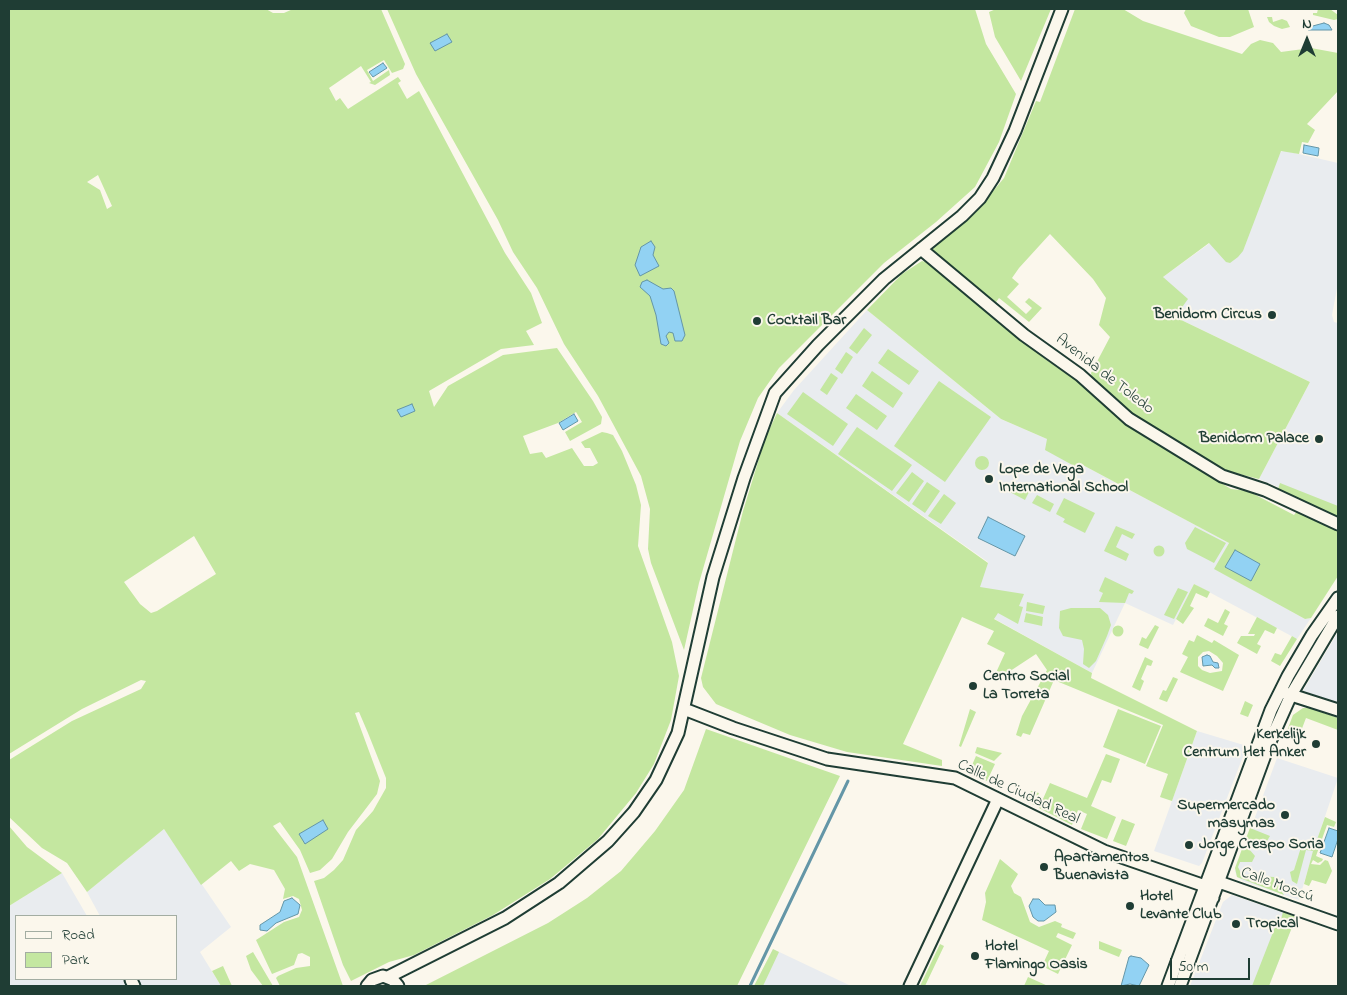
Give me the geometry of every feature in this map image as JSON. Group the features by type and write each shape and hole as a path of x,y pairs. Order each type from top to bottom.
{"street":[{"path":"367,986 377,977 388,977 505,918 559,883 593,856 634,812 656,780 678,733 713,577 744,478 776,393 818,345 884,279 962,216 980,198 993,178 1062,9"},
{"name":"Avenida de Toledo","path":"921,249 1024,335 1080,375 1129,418 1222,476 1265,490 1338,524"},
{"path":"1168,986 1205,886 1286,693 1316,627 1338,598"},
{"path":"1180,986 1286,693 1338,616"},
{"path":"1286,693 1338,710"},
{"name":"Calle de Ciudad Real","path":"684,708 811,755 878,768 946,776 998,799 1104,851 1205,886"},
{"path":"910,986 998,799"},
{"name":"Calle Moscú","path":"1205,886 1219,882 1338,924"},
{"path":"1205,886 1213,898"},
{"path":"388,977 399,986 405,969"}],"shaded area":[{"path":"1286,151 1338,163 1338,283 1332,315 1334,322 1338,323 1338,512 1259,479 1310,382 1175,317 1176,314 1163,277 1210,243 1219,252 1264,153"},
{"name":"Lope de Vega International School","path":"867,310 1001,419 1047,439 1047,446 1229,543 1215,569 1305,619 1311,618 1297,639 1194,584 1173,625 1125,603 1092,673 975,608 982,574 988,562 777,413 794,390"},
{"path":"1338,632 1338,703 1303,691"},
{"path":"1197,731 1247,746 1202,863 1199,866 1154,851"},
{"path":"1277,758 1338,778 1299,900 1243,881 1237,877 1235,871"},
{"path":"164,829 231,927 200,952 221,986 140,986 136,980 178,980 178,915 99,915 87,892"},
{"path":"62,873 86,915 15,915 15,980 124,980 127,986 9,986 9,906"},
{"path":"1232,895 1296,917 1269,986 1190,986 1223,902"},
{"path":"773,949 851,986 754,986"}],"green space":[{"path":"9,9 266,9 273,13 284,13 293,9 381,9 405,64 403,69 392,73 384,60 367,70 373,81 389,70 390,75 375,85 369,83 371,82 361,66 329,88 336,101 340,98 348,109 398,77 401,81 398,83 407,99 419,91 505,253 531,293 542,323 526,331 534,345 501,349 429,391 434,407 448,386 503,355 557,348 593,401 602,417 601,424 570,441 565,432 582,422 576,412 558,423 523,436 530,454 542,452 546,458 572,448 584,466 593,466 598,463 590,448 585,448 581,442 602,432 613,435 636,485 641,505 638,546 672,642 679,676 671,720 654,764 636,793 598,839 550,879 493,915 414,955 389,962 351,981 343,965 314,881 324,878 343,860 356,830 373,811 386,788 386,778 368,733 359,712 355,713 380,781 377,794 348,832 332,859 320,870 310,873 300,850 280,822 273,826 297,857 343,986 280,986 276,978 278,976 296,968 310,966 310,957 302,953 298,954 294,965 272,974 256,940 284,922 299,917 302,910 299,899 293,896 283,899 285,889 274,870 250,864 239,871 231,861 201,885 164,829 87,892 67,863 42,848 9,817 9,760 72,721 141,689 146,681 141,680 82,709 9,754","holes":["98,175 112,206 107,209 100,190 87,182","194,536 216,574 151,613 140,604 124,582"]},
{"path":"387,9 975,9 986,44 1016,94 999,142 975,187 936,222 884,263 779,368 758,398 740,441 699,583 684,650 651,563 648,549 650,509 641,476 598,396 564,344 537,288 513,252 498,220 416,74"},
{"path":"996,9 1051,9 1021,81 995,37 989,12"},
{"path":"1075,9 1123,9 1143,21 1242,54 1251,44 1260,40 1273,43 1281,52 1311,48 1338,53 1338,91 1307,124 1315,130 1308,143 1302,142 1299,154 1281,151 1243,251 1230,263 1226,262 1209,243 1163,277 1188,299 1175,317 1310,382 1259,479 1223,470 1141,422 1092,378 1091,373 1110,337 1099,325 1106,298 1093,279 1050,234 1012,278 1019,284 1007,297 1026,314 1032,308 1025,302 1029,298 1042,308 1029,322 999,298 994,305 934,254 933,249 935,245 975,213 1004,178 1036,101 1040,102"},
{"path":"1186,9 1248,9 1254,27 1230,37 1219,37 1191,26 1184,13"},
{"path":"1318,9 1330,9 1338,15 1338,19 1334,20 1313,15 1313,13 1317,13"},
{"path":"1267,17 1272,17 1273,22 1282,19 1287,21 1290,27 1282,29 1274,26"},
{"path":"922,261 932,264 1045,359 1087,388 1138,433 1231,489 1248,491 1294,515 1298,510 1338,531 1338,576 1311,618 1305,619 1214,569 1229,543 1079,463 1076,467 1045,450 1047,439 1001,419 867,310 902,274"},
{"path":"864,328 872,335 857,354 849,348"},
{"path":"888,349 919,371 909,385 878,363"},
{"path":"846,352 853,357 842,374 835,369"},
{"path":"872,371 903,393 893,408 862,386"},
{"path":"831,373 838,378 827,395 820,390"},
{"path":"939,381 991,417 945,482 894,446"},
{"path":"803,392 848,424 833,446 787,414"},
{"path":"856,394 887,416 877,430 846,408"},
{"path":"777,413 988,563 980,587 1024,594 1019,606 1023,607 1018,624 998,613 994,619 1092,673 1091,678 1197,731 1172,801 1160,797 1168,774 1146,766 1163,725 1054,680 1030,735 1023,733 1021,737 1016,735 1022,716 1047,670 1036,654 998,679 994,677 1005,653 987,644 994,631 962,617 903,744 942,760 942,766 847,752 790,735 716,704 703,687 701,678 743,511 765,439"},
{"path":"857,427 912,465 892,491 838,454"},
{"path":"982,456 987,458 989,463 987,468 982,470 977,468 975,463 977,458"},
{"path":"912,472 924,481 909,502 896,493"},
{"path":"927,482 940,491 925,513 912,504"},
{"path":"1012,483 1029,492 1025,500 1008,491"},
{"path":"1280,483 1338,506 1338,519 1278,489"},
{"path":"944,494 956,503 941,524 928,516"},
{"path":"1037,495 1054,504 1050,512 1032,503"},
{"path":"1064,498 1095,513 1085,533 1063,522 1065,519 1056,514"},
{"path":"1116,526 1135,534 1132,539 1122,534 1116,547 1129,554 1126,561 1104,551"},
{"path":"1195,527 1226,543 1214,563 1187,549 1185,543"},
{"path":"1159,545 1165,551 1159,557 1153,551"},
{"path":"1105,577 1134,591 1132,594 1129,593 1125,603 1099,602 1103,593 1099,591"},
{"path":"1194,584 1210,592 1207,598 1196,593 1190,606 1194,608 1183,624 1176,619"},
{"path":"1178,588 1188,592 1174,619 1164,615"},
{"path":"1027,602 1045,606 1043,614 1026,611"},
{"path":"1071,608 1100,608 1108,615 1111,625 1096,661 1089,668 1083,664 1084,649 1082,640 1063,636 1059,628 1060,611"},
{"path":"1225,609 1230,612 1224,624 1228,626 1223,636 1204,626 1208,618 1218,623"},
{"path":"1026,613 1043,617 1042,626 1024,622"},
{"path":"1257,617 1277,628 1274,634 1265,630 1257,644 1261,646 1257,654 1237,643 1241,636 1254,636 1255,634 1248,634"},
{"path":"1118,625 1124,631 1118,637 1112,631"},
{"path":"1155,625 1159,627 1148,649 1139,645 1142,637 1146,639"},
{"path":"1197,635 1212,643 1214,640 1239,655 1223,691 1180,672 1188,657 1182,654 1189,640 1194,642","holes":["1209,651 1223,663 1222,671 1210,673 1198,666 1198,657 1203,652"]},
{"path":"1292,636 1297,639 1280,666 1271,661 1275,653 1281,655"},
{"path":"1145,657 1153,661 1151,666 1147,665 1141,679 1144,681 1140,691 1132,687"},
{"path":"1173,677 1178,679 1167,702 1159,699 1163,690 1166,691"},
{"path":"1245,701 1253,705 1248,717 1240,714"},
{"path":"1303,708 1310,708 1338,718 1338,730 1306,718 1301,731 1297,730 1294,733 1287,731 1293,715"},
{"path":"970,709 976,712 961,747 959,746"},
{"path":"1118,709 1161,726 1145,764 1103,747"},
{"path":"706,729 840,776 737,986 424,986 548,923 587,898 621,871 655,831 684,790"},
{"path":"977,747 1002,753 994,761 975,753"},
{"path":"1106,754 1120,759 1111,783 1102,780 1091,806 1116,817 1107,839 1081,829 1087,814 1078,810 1072,825 1039,808 1050,783 1087,798"},
{"path":"976,756 995,764 987,781 969,772"},
{"path":"1031,791 1039,793 1034,805 1027,801"},
{"path":"1325,817 1336,822 1334,827 1327,825 1316,856 1323,859 1322,861 1318,863 1313,860 1311,864 1320,865 1325,860 1328,861 1332,871 1326,884 1312,880 1309,886 1304,884 1313,851 1306,850 1297,884 1292,881 1290,872 1294,870 1302,844 1314,848"},
{"path":"1122,819 1135,824 1126,846 1113,841"},
{"path":"9,826 27,847 62,873 9,906"},
{"path":"1250,828 1270,836 1264,846 1250,846 1245,841"},
{"path":"1242,849 1249,849 1255,856 1252,862 1240,862 1238,867 1241,873 1245,876 1252,873 1258,876 1274,877 1284,895 1237,877 1235,868"},
{"path":"1000,859 1018,874 1011,886 1014,893 1021,897 1030,922 1039,927 1055,921 1062,924 1061,927 1076,933 1073,939 1058,933 1056,937 1072,945 1058,974 1042,966 1049,951 982,920 986,902 985,893"},
{"path":"1283,912 1296,917 1269,986 1252,986 1277,922 1280,923"},
{"path":"1099,941 1122,950 1119,957 1099,949"},
{"path":"940,944 944,946 925,986 920,986"},
{"path":"773,949 779,952 763,986 754,986"},
{"path":"253,952 273,986 263,986 251,970 246,956"},
{"path":"223,966 232,986 221,986 212,971"},
{"path":"1028,977 1048,986 1024,986"}],"water":[{"path":"1324,23 1329,25 1332,30 1308,30 1309,27"},
{"path":"447,34 452,42 435,51 430,43"},
{"path":"383,63 387,68 373,77 369,72"},
{"path":"1304,145 1319,148 1318,156 1303,153"},
{"path":"651,241 655,247 653,255 659,266 640,276 635,265 641,247"},
{"path":"647,280 663,289 671,288 674,291 685,335 682,341 675,341 673,333 669,332 666,336 669,343 666,346 661,344 656,315 650,296 640,287 642,282"},
{"path":"412,404 415,411 401,417 397,410"},
{"path":"574,414 578,421 563,430 559,423"},
{"path":"988,517 1025,536 1015,556 978,538"},
{"path":"1235,550 1260,564 1251,581 1225,567"},
{"path":"1210,656 1213,662 1218,663 1219,668 1215,668 1212,665 1203,666 1202,657"},
{"path":"323,820 328,829 305,844 299,834"},
{"path":"1329,828 1338,831 1338,839 1332,857 1320,853"},
{"path":"292,898 300,905 298,914 276,923 267,931 260,930 260,925 280,912 284,901"},
{"path":"1033,899 1039,899 1045,905 1055,905 1056,912 1044,921 1038,921 1033,917 1029,906"},
{"path":"1129,957 1141,958 1149,965 1139,986 1130,984 1121,986"}],"waterway":[{"path":"750,986 848,781"}],"place":[{"name":"Benidorm Circus","path":"1272,315"},
{"name":"Cocktail Bar","path":"757,321"},
{"name":"Benidorm Palace","path":"1319,439"},
{"name":"Lope de Vega International School","path":"989,479"},
{"name":"Centro Social La Torreta","path":"973,686"},
{"name":"Kerkelijk Centrum Het Anker","path":"1316,744"},
{"name":"Supermercado masymas","path":"1285,815"},
{"name":"Jorge Crespo Soria","path":"1189,845"},
{"name":"Apartamentos Buenavista","path":"1044,867"},
{"name":"Hotel Levante Club","path":"1130,906"},
{"name":"Tropical","path":"1236,924"},
{"name":"Hotel Flamingo Oasis","path":"975,956"}]}
